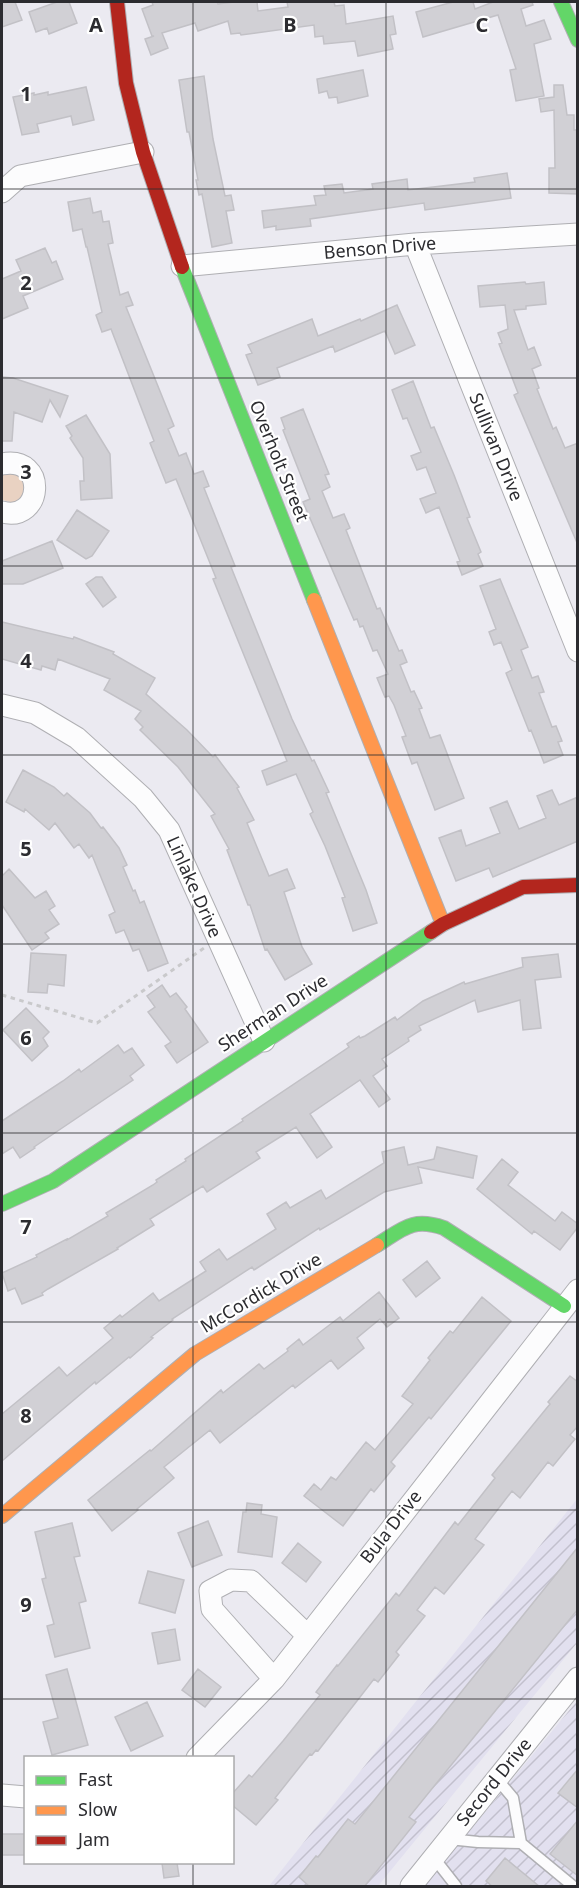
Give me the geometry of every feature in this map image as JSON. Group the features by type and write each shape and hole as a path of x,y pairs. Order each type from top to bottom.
{"street":[{"name":"Overholt Street","path":"117,2 126,83 143,152 182,266 443,924"},
{"path":"561,2 578,40"},
{"path":"2,192 20,176 143,152"},
{"name":"Benson Drive","path":"182,266 415,244 578,234"},
{"name":"Sullivan Drive","path":"415,244 578,651"},
{"path":"2,464 11,462 27,468 35,483 33,499 28,505 14,513 2,512"},
{"name":"Linlake Drive","path":"2,705 35,713 77,738 143,798 169,830 264,1041"},
{"name":"Sherman Drive","path":"2,1204 53,1181 443,924 524,887 578,885"},
{"name":"McCordick Drive","path":"2,1516 195,1354 411,1224 429,1222 444,1228 571,1298"},
{"name":"Bula Drive","path":"199,1756 274,1679 571,1298"},
{"path":"274,1679 212,1609 210,1591 231,1580 251,1581 307,1635"},
{"name":"Secord Drive","path":"411,1887 578,1678"},
{"path":"2,1795 24,1797"}],"lane":[{"path":"497,1779 513,1798 521,1843"},
{"path":"449,1839 521,1843 573,1887"},
{"path":"434,1858 456,1887"}],"path":[{"path":"2,995 97,1023 218,939"}],"shaded area":[{"path":"10,472 19,475 25,483 22,498 14,503 2,500 2,475"},
{"path":"577,1499 577,1643 378,1886 269,1886"},
{"path":"577,1701 577,1886 461,1886 438,1869"},
{"path":"438,1869 461,1886 425,1886"}],"building":[{"path":"2,2 15,2 22,20 2,27"},
{"path":"57,2 69,2 77,23 49,34 47,28 36,32 29,12"},
{"path":"152,2 217,2 218,4 257,2 258,11 288,7 287,2 334,2 335,6 344,5 346,24 393,16 396,34 390,35 393,49 358,56 355,41 324,44 323,36 315,37 314,25 241,35 240,33 231,34 228,21 198,31 195,23 162,33 168,48 151,55 145,39 154,36 152,36 142,9 153,5"},
{"path":"453,2 473,2 475,9 493,2 532,2 533,5 521,9 526,26 544,20 551,39 534,44 544,96 516,101 510,70 516,69 498,15 423,37 416,12"},
{"path":"363,70 368,96 338,103 337,97 329,98 327,91 319,93 317,79"},
{"path":"204,76 213,139 225,196 231,195 234,210 226,211 232,243 212,247 202,194 199,195 196,180 198,180 189,132 187,132 179,80"},
{"path":"554,85 563,85 567,115 574,115 574,130 578,130 578,194 549,193 549,168 555,168 554,110 541,112 539,99 554,97"},
{"path":"86,87 94,120 73,125 71,116 37,124 39,132 22,135 13,97 48,92 48,95"},
{"path":"507,173 511,198 425,210 424,203 310,219 311,226 276,230 276,226 264,228 262,211 316,205 314,196 326,195 324,186 342,184 344,193 373,189 372,184 407,179 408,190 475,182 474,178"},
{"path":"90,198 93,213 101,211 103,222 109,221 113,243 108,244 120,295 128,292 133,305 126,307 174,426 168,429 179,456 186,453 194,474 203,471 209,486 204,488 235,566 231,567 292,719 329,792 326,793 366,890 377,923 353,931 342,898 345,897 296,774 267,785 262,771 287,761 213,579 216,578 176,479 166,483 150,443 154,441 111,329 102,332 96,315 102,312 87,247 82,229 73,231 68,202"},
{"path":"45,248 52,263 56,261 63,279 23,296 28,308 2,319 2,279 21,271 16,260"},
{"path":"525,282 526,284 544,282 546,304 514,310 528,350 534,347 541,365 532,369 539,388 537,389 553,429 556,427 565,448 578,443 578,545 514,395 518,393 499,344 502,343 498,333 508,329 505,305 480,307 478,286"},
{"path":"397,305 415,345 395,354 385,331 335,352 333,346 277,368 280,377 258,385 246,355 252,353 248,345 312,319 318,336"},
{"path":"2,377 13,378 68,396 60,417 50,400 42,422 14,412 12,441 2,441"},
{"path":"413,381 431,428 434,427 454,475 470,517 467,518 481,552 478,554 483,566 462,575 457,562 460,561 439,507 426,513 420,499 436,493 426,467 417,470 411,456 421,452 407,418 403,419 392,390"},
{"path":"303,409 329,474 325,475 330,487 322,491 333,518 344,514 350,528 346,530 377,609 380,608 399,651 402,650 407,662 400,665 411,692 414,691 422,708 419,709 430,738 440,735 464,798 435,810 417,762 412,764 402,737 406,736 394,705 389,696 385,697 377,678 388,674 377,650 373,651 363,626 360,627 357,619 354,620 303,502 310,499 283,430 285,429 281,418"},
{"path":"86,415 110,454 112,498 81,500 80,481 84,481 83,458 70,438 72,436 66,426"},
{"path":"77,510 109,531 92,556 86,559 57,540"},
{"path":"52,541 63,568 23,584 2,584 2,561"},
{"path":"96,577 102,577 116,597 103,607 86,584"},
{"path":"500,579 528,647 521,650 532,678 538,676 544,692 539,693 552,727 556,726 562,741 558,742 563,755 544,763 506,673 512,670 501,642 494,645 489,632 496,629 480,586"},
{"path":"2,622 73,639 74,637 114,652 113,654 155,678 146,694 187,730 213,757 215,755 239,787 237,788 254,820 247,823 269,876 287,869 295,888 284,892 302,947 312,964 285,980 267,949 265,950 250,905 248,905 227,850 229,849 211,816 215,814 178,767 140,730 143,727 135,719 141,711 104,690 110,679 58,659 55,670 42,666 41,670 2,659"},
{"path":"23,770 54,787 64,796 67,793 90,813 119,848 127,865 123,867 133,891 135,890 140,903 144,901 168,963 148,971 139,949 133,951 124,930 116,933 109,915 115,912 92,855 89,858 79,844 74,848 55,823 49,830 25,809 24,812 6,802"},
{"path":"552,790 559,805 578,797 578,841 493,877 489,868 456,881 439,838 461,830 466,846 500,833 490,808 507,801 519,829 546,818 537,796"},
{"path":"9,869 35,898 46,891 55,906 49,910 59,924 45,933 49,938 32,950 2,905 2,876"},
{"path":"31,953 66,955 64,986 48,984 47,993 28,992"},
{"path":"558,954 561,977 535,980 541,1028 523,1030 520,1000 478,1012 475,1000 419,1026 421,1030 408,1038 409,1041 382,1059 387,1066 373,1076 390,1099 379,1107 360,1080 310,1114 332,1147 317,1158 296,1127 256,1152 260,1158 207,1192 203,1186 150,1219 154,1225 118,1249 48,1289 42,1293 43,1295 22,1304 15,1288 8,1291 2,1273 37,1257 36,1255 108,1216 106,1213 153,1185 157,1182 156,1180 186,1161 185,1159 349,1047 347,1044 359,1036 360,1038 365,1036 395,1017 397,1020 423,1001 464,982 465,984 523,967 522,958"},
{"path":"162,985 170,997 176,993 208,1042 177,1063 165,1046 171,1042 148,1012 155,1007 147,996"},
{"path":"26,1008 49,1032 43,1038 48,1046 32,1061 3,1030"},
{"path":"118,1045 124,1053 132,1048 144,1065 130,1076 133,1080 20,1158 13,1147 2,1154 2,1121 79,1069 81,1072"},
{"path":"404,1147 408,1165 434,1159 437,1147 477,1156 473,1178 418,1167 422,1183 384,1192 320,1230 319,1228 254,1270 252,1267 172,1319 130,1358 96,1384 95,1382 2,1461 2,1414 59,1367 67,1376 113,1338 104,1328 120,1315 122,1317 153,1293 159,1301 206,1271 200,1262 219,1249 227,1260 276,1229 267,1214 286,1202 290,1208 321,1190 326,1199 384,1163 382,1152"},
{"path":"502,1159 518,1172 508,1185 555,1221 562,1212 578,1224 560,1250 534,1231 532,1234 477,1189"},
{"path":"427,1261 440,1278 416,1297 403,1280"},
{"path":"379,1292 399,1318 387,1327 380,1319 357,1338 364,1348 338,1369 331,1360 295,1388 293,1385 220,1443 210,1430 164,1467 174,1478 112,1531 88,1500 151,1451 221,1390 223,1393 259,1364 264,1369 288,1351 287,1349 299,1339 303,1345 340,1317 343,1321"},
{"path":"482,1297 511,1321 431,1419 429,1417 391,1462 395,1466 374,1492 371,1489 343,1526 304,1496 314,1484 321,1490 331,1477 336,1480 366,1442 375,1450 413,1404 402,1396 430,1360 428,1358 450,1331 453,1333"},
{"path":"570,1376 578,1382 578,1426 570,1435 575,1439 553,1466 548,1462 520,1498 512,1491 475,1539 484,1545 444,1594 435,1587 417,1610 425,1616 396,1652 399,1655 378,1682 374,1679 318,1751 310,1754 275,1798 278,1800 256,1825 234,1807 234,1792 249,1775 252,1777 283,1741 320,1695 316,1692 337,1665 396,1593 399,1596 455,1522 458,1525 495,1478 492,1475 550,1404 548,1402"},
{"path":"247,1503 262,1505 261,1514 277,1517 272,1557 238,1552 243,1512 246,1512"},
{"path":"208,1521 222,1555 192,1567 178,1533"},
{"path":"72,1523 80,1556 74,1557 86,1601 79,1603 90,1648 55,1657 47,1626 54,1624 42,1579 46,1578 35,1532"},
{"path":"298,1543 321,1562 306,1582 282,1563"},
{"path":"578,1547 578,1609 409,1817 416,1822 364,1887 310,1887 299,1877 348,1819 355,1824"},
{"path":"148,1571 184,1580 175,1613 139,1603"},
{"path":"175,1629 180,1660 158,1664 152,1633"},
{"path":"67,1669 88,1745 52,1755 43,1722 58,1718 46,1675"},
{"path":"198,1669 221,1687 205,1707 182,1690"},
{"path":"147,1702 163,1736 131,1751 115,1717"},
{"path":"578,1769 578,1808 558,1793"},
{"path":"578,1820 578,1876 550,1854"},
{"path":"2,1834 24,1834 24,1855 2,1855"},
{"path":"505,1858 540,1887 493,1887 486,1881"},
{"path":"162,1864 177,1864 179,1876 164,1878"}],"traffic: fast":[{"path":"561,2 578,40"},
{"path":"182,267 314,600"},
{"path":"2,1204 53,1181 431,932"},
{"path":"377,1245 408,1226 424,1224 444,1228 564,1306"}],"traffic: slow":[{"path":"314,600 443,924"},
{"path":"2,1516 195,1354 377,1245"}],"traffic: jam":[{"path":"117,2 126,83 143,152 182,267"},
{"path":"431,932 443,924 523,887 578,885"}]}
